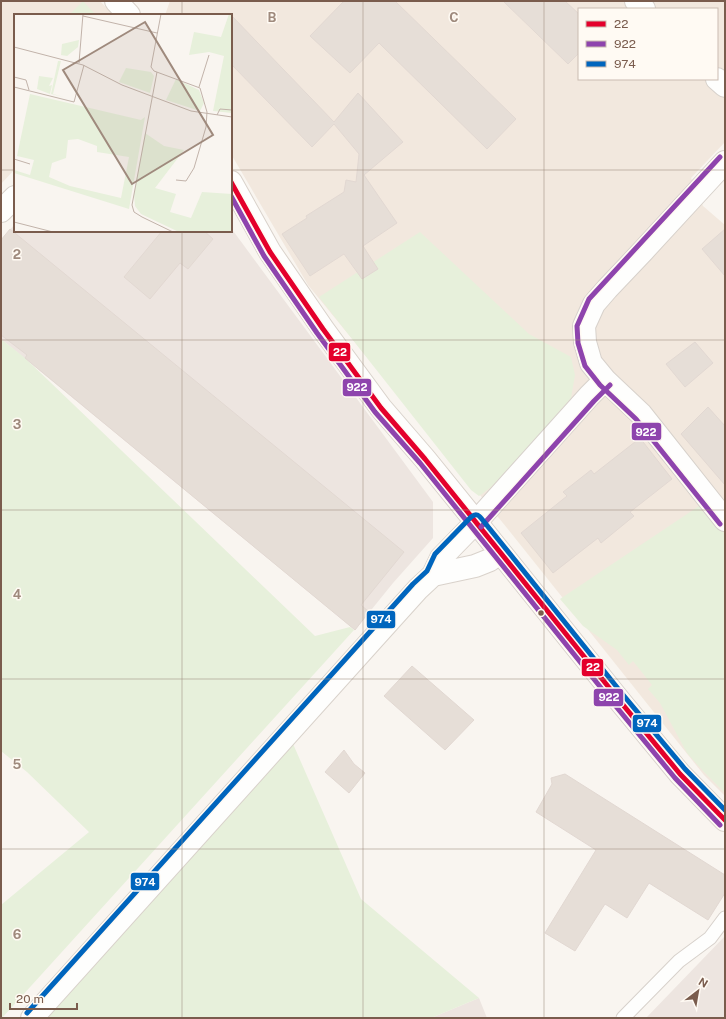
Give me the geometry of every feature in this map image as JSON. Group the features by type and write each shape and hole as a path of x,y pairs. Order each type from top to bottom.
{"street":[{"path":"116,1 129,14"},
{"path":"131,14 141,1"},
{"path":"725,162 594,304 584,326 585,342 591,363 605,380 640,414 725,520"},
{"path":"232,184 270,252 323,329 381,408 425,459 680,774 725,820"},
{"path":"1,211 14,198"},
{"path":"32,1018 387,623 433,575 441,558 476,522 605,380"},
{"path":"433,575 475,566 490,560 500,552"}],"lane":[{"path":"623,1018 679,961 710,938 725,918"}],"shaded area":[{"path":"1,1 100,1 112,14 14,14 14,170 1,184"},
{"path":"170,1 725,1 725,142 691,178 703,206 725,225 725,796 704,775 507,528 308,285 232,156 232,14 165,14"},
{"path":"14,225 14,232 232,232 232,229 433,502 433,538 393,583 355,630 1,339 1,240"},
{"path":"725,936 725,1018 646,1018"},
{"path":"479,998 487,1018 431,1018"}],"green space":[{"path":"83,1 95,14 70,14"},
{"path":"420,232 529,334 571,357 575,375 571,398 534,441 491,487 479,496 471,490 319,297"},
{"path":"1,339 25,358 315,636 350,627 354,630 2,1018 1,905 89,832 27,772 1,751"},
{"path":"702,504 725,534 725,793 687,753 660,703 648,689 652,685 633,661 629,665 617,650 583,626 560,599"},
{"path":"290,737 361,899 479,998 431,1018 43,1018"}],"building":[{"path":"344,1 395,1 516,119 487,149 379,43 350,73 310,36"},
{"path":"503,1 565,1 578,13 578,54 568,64"},
{"path":"232,16 334,122 358,93 403,142 364,175 397,223 363,246 378,269 362,279 344,254 310,276 282,234 307,218 306,216 344,192 346,180 356,182 359,154 334,124 312,147 232,65"},
{"path":"10,229 404,552 361,605 369,612 355,630 25,358 27,355 1,335 1,240"},
{"path":"725,229 725,276 702,249"},
{"path":"161,232 205,232 213,239 188,269 180,263 150,299 124,277"},
{"path":"695,342 713,363 685,387 666,364"},
{"path":"708,407 725,426 725,485 681,434"},
{"path":"640,438 672,479 630,512 634,516 601,543 598,538 553,573 521,533 567,496 563,492 591,470 594,474"},
{"path":"412,666 474,720 445,750 384,696"},
{"path":"344,750 354,764 365,773 349,793 325,772"},
{"path":"565,774 725,875 725,893 708,920 649,883 627,918 605,904 575,951 545,933 596,850 536,812 552,784 551,778"}],"transit line":[{"name":"922","path":"720,157 589,299 577,326 578,343 585,366 600,385 636,419 720,524"},
{"name":"22","path":"232,184 270,252 323,329 381,408 425,459 680,774 725,820"},
{"name":"922","path":"232,198 264,256 317,333 375,412 420,463 675,778 720,825"},
{"name":"922","path":"481,527 610,385"},
{"name":"974","path":"27,1013 413,584 427,571 435,554 471,517 475,515 478,515 481,518 624,696 685,769 725,810"}]}
